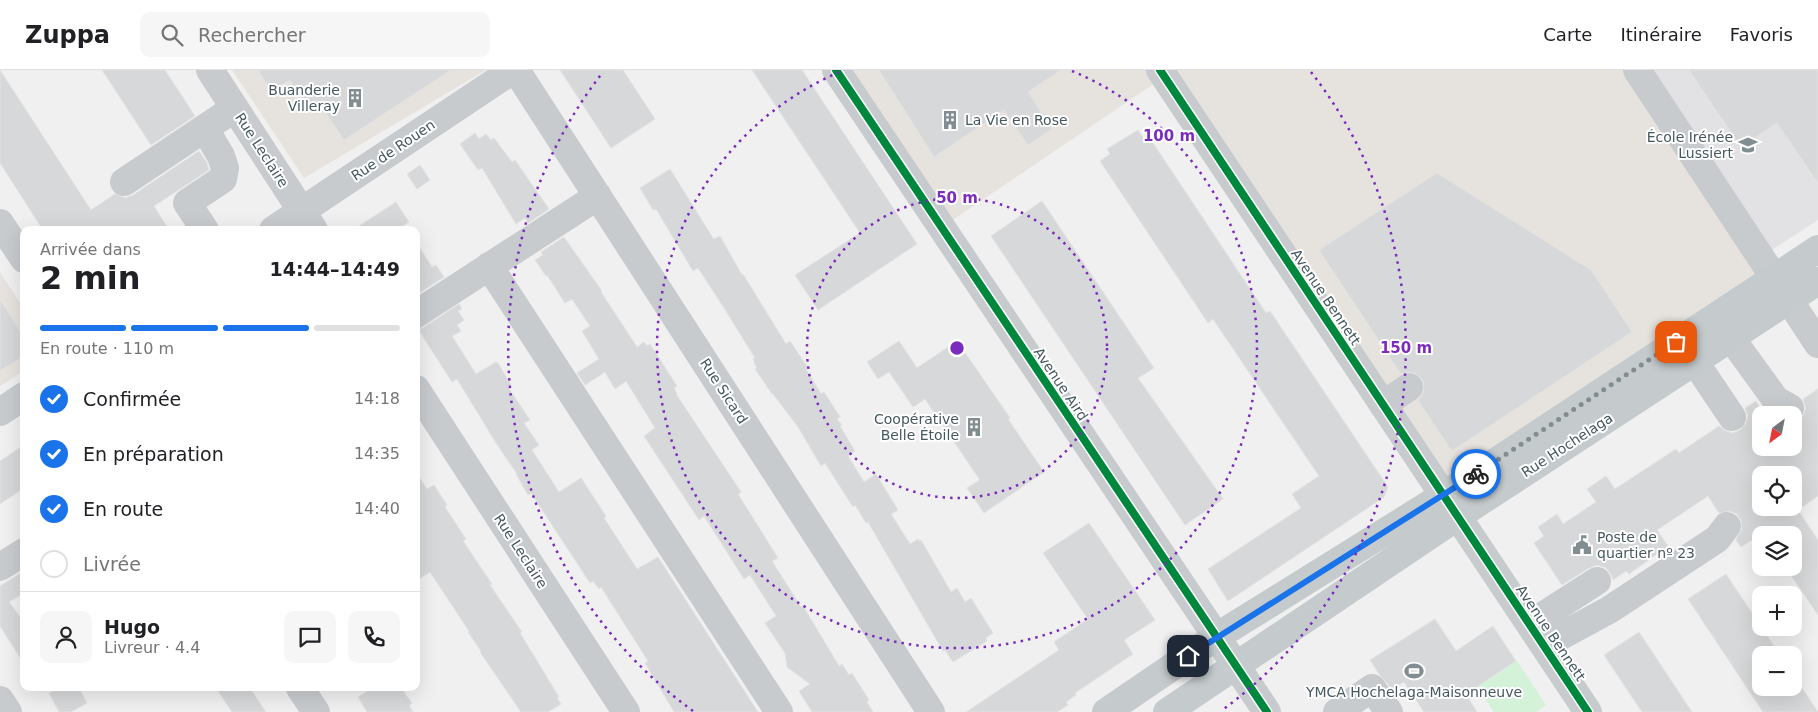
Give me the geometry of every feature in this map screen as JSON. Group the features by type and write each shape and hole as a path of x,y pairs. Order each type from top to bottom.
{"main road":[{"name":"Rue Hochelaga","path":"1687,356 1731,338 1781,289 1818,249"},
{"name":"Rue Hochelaga","path":"1106,712 1216,637 1451,506 1687,356 1781,289 1818,281"},
{"name":"Rue Hochelaga","path":"1167,712 1236,666 1451,506"}],"street":[{"name":"Rue Leclaire","path":"210,70 308,221"},
{"name":"Rue Sicard","path":"515,70 931,712"},
{"name":"Rue de Rouen","path":"289,226 308,221 515,70"},
{"name":"Avenue Aird","path":"836,70 1267,712"},
{"name":"Avenue Bennett","path":"1160,70 1588,712"},
{"path":"1638,70 1818,344"},
{"path":"124,182 235,108"},
{"path":"202,226 187,203 223,180 226,168 205,128"},
{"path":"420,311 598,196"},
{"path":"0,223 20,253"},
{"path":"489,266 778,712"},
{"path":"1731,338 1780,406"},
{"path":"1687,356 1732,417"},
{"path":"1383,405 1409,387"},
{"name":"Rue Leclaire","path":"420,395 626,712"},
{"path":"0,412 20,399"},
{"path":"1546,647 1561,636 1609,610 1667,572 1717,538 1727,526"},
{"path":"0,567 20,554"},
{"path":"1530,624 1597,581"},
{"path":"1337,712 1372,688 1389,712"},
{"path":"302,691 316,712"},
{"path":"0,700 8,712"}],"shaded area":[{"path":"232,70 486,70 304,178"},
{"path":"836,70 1627,70 1774,278 1445,495 1167,75 941,228"},
{"name":"École Irénée Lussiert","path":"1627,70 1818,70 1818,220 1755,261"},
{"path":"0,272 20,303 20,374 0,386"}],"green space":[{"path":"1517,661 1546,705 1536,712 1494,712 1477,687"}],"building":[{"path":"0,70 91,210 115,194 125,198 133,195 199,151 209,170 154,206 166,226 40,226 0,163"},
{"path":"102,70 165,70 195,116 151,145"},
{"name":"Buanderie Villeray","path":"258,70 451,70 344,140 326,113 308,108 290,80 271,91"},
{"path":"560,70 623,70 655,119 611,148"},
{"path":"752,70 802,70 917,244 818,310 795,275 860,233"},
{"name":"La Vie en Rose","path":"879,70 1061,70 1028,92 1052,129 1028,145 1004,110 934,157"},
{"path":"1689,70 1818,70 1818,183 1777,123 1741,147"},
{"path":"1138,130 1144,139 1149,137 1266,313 1270,311 1388,487 1384,497 1228,601 1208,569 1301,508 1292,494 1319,476 1213,319 1208,323 1100,161 1110,154 1107,149"},
{"path":"475,133 479,139 486,134 491,140 494,138 512,162 515,160 549,209 528,223 525,218 516,224 482,168 478,170 460,144"},
{"path":"420,165 430,180 417,189 407,174"},
{"path":"670,169 713,238 720,236 742,275 786,344 790,341 808,368 806,369 821,394 824,392 840,417 837,419 842,425 840,426 855,451 848,456 864,482 876,474 898,510 891,514 910,544 918,539 919,541 921,540 951,592 957,588 965,602 971,598 993,633 986,638 987,641 953,662 945,650 943,651 868,522 866,523 855,505 853,507 825,463 821,466 798,427 755,369 757,368 753,359 755,358 698,268 693,271 656,209 653,210 640,188"},
{"path":"1437,173 1591,270 1632,332 1452,451 1418,400 1423,393 1424,385 1422,379 1415,373 1407,372 1401,374 1319,250"},
{"path":"1042,201 1154,368 1138,378 1223,499 1185,525 991,236"},
{"path":"396,202 409,222 402,226 359,226"},
{"path":"564,237 602,291 637,347 644,342 647,346 650,344 677,386 674,388 676,394 741,492 738,494 778,558 772,561 801,607 803,606 839,666 842,664 849,675 852,673 869,700 867,702 873,712 812,712 799,691 810,684 787,667 785,653 765,623 776,616 750,575 744,579 704,516 699,520 644,436 655,428 626,381 615,389 605,372 585,385 577,373 599,359 582,331 590,326 572,299 565,303 535,260 543,255 541,252"},
{"path":"420,248 432,267 436,265 444,277 420,292"},
{"path":"0,300 20,331 20,358 0,371"},
{"path":"459,304 462,309 458,311 464,320 457,325 461,331 452,336 476,374 496,362 498,363 511,385 508,387 530,420 524,423 539,445 532,450 559,492 581,478 637,569 658,557 758,712 674,712 645,663 648,661 601,587 599,589 593,581 590,583 531,493 528,495 517,474 457,379 452,382 420,332 420,328"},
{"name":"Coopérative Belle Étoile","path":"899,341 917,368 957,341 1010,418 1008,419 1044,472 984,513 967,488 980,480 925,399 913,407 889,372 878,379 867,362"},
{"path":"1818,389 1818,496 1802,507 1802,466 1752,466 1752,516 1802,516 1818,540 1818,615 1802,592 1802,586 1798,586 1791,576 1802,576 1802,526 1752,526 1752,540 1741,547 1736,540 1742,529 1741,520 1737,514 1730,511 1719,513 1708,496 1657,530 1668,546 1629,574 1626,571 1613,580 1605,567 1596,565 1562,585 1534,543 1544,536 1538,527 1557,514 1563,524 1596,502 1587,489 1606,476 1615,489 1676,449 1679,453 1719,426 1733,433 1740,430 1746,423 1748,416 1745,408 1756,401 1759,406 1752,406 1752,456 1802,456 1802,417 1806,408 1803,399"},
{"path":"20,448 20,491 0,504 0,461"},
{"path":"420,478 427,489 434,485 447,505 445,507 466,539 463,541 522,632 520,633 559,697 557,698 561,704 548,712 521,712 480,652 469,631 430,572 420,578"},
{"path":"1089,523 1155,620 1124,640 1133,654 1075,693 1076,695 1066,702 1068,705 1057,712 966,712 1059,650 1054,642 1088,619 1043,553"},
{"path":"20,574 20,595 9,602 20,617 20,658 0,626 0,586"},
{"path":"1726,574 1752,613 1752,636 1767,636 1774,646 1752,646 1752,695 1688,599"},
{"name":"YMCA Hochelaga-Maisonneuve","path":"1435,619 1456,651 1493,626 1516,661 1466,694 1477,712 1424,712 1404,682 1392,689 1370,660"},
{"path":"1639,632 1692,712 1642,712 1604,655"},
{"path":"1802,688 1818,712 1763,712 1752,696 1802,696"},
{"path":"53,691 81,691 87,703 71,712 59,712 49,693"},
{"path":"218,691 252,691 266,712 232,712"},
{"path":"367,691 403,691 412,703 409,706 413,712 367,712 358,697"}],"cycle path":[{"path":"836,70 1267,712"},
{"path":"1160,70 1588,712"}],"way so far":[{"path":"1476,474 1676,342"}],"place":[{"name":"Buanderie Villeray","path":"355,98"},
{"name":"La Vie en Rose","path":"950,120"},
{"name":"École Irénée Lussiert","path":"1748,145"},
{"name":"Coopérative Belle Étoile","path":"974,427"},
{"name":"Poste de quartier nº 23","path":"1582,545"},
{"name":"YMCA Hochelaga-Maisonneuve","path":"1414,671"}],"route":[{"path":"1188,656 1476,474"}]}
